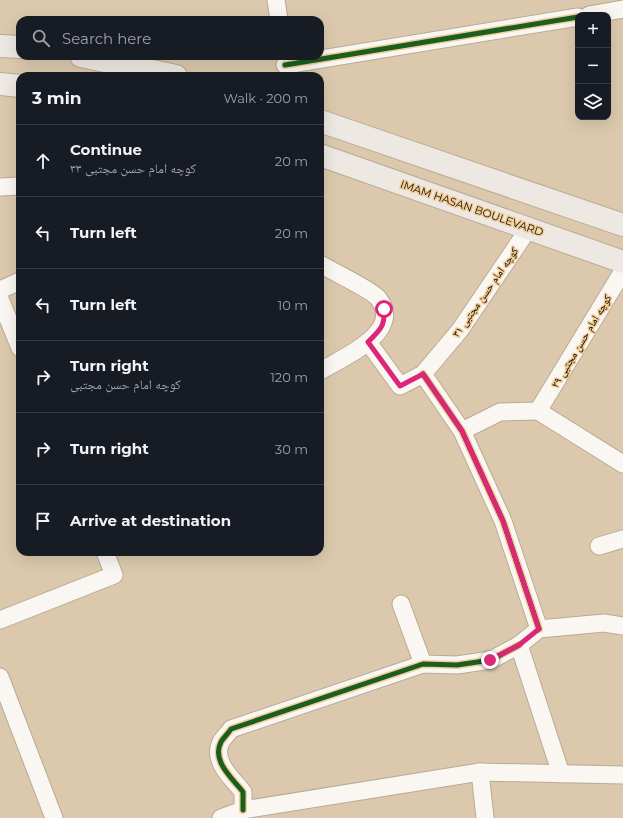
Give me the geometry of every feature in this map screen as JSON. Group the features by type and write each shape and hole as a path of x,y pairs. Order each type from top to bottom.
{"main road":[{"path":"0,46 16,47"},
{"path":"100,60 157,72"},
{"path":"0,84 16,86"},
{"path":"324,122 623,225"},
{"name":"IMAM HASAN BOULEVARD","path":"324,156 623,262"}],"street":[{"path":"276,0 278,16"},
{"path":"606,12 623,9"},
{"path":"324,59 575,18"},
{"path":"285,66 321,60"},
{"path":"0,187 16,186"},
{"name":"کوچه امام حسن مجتبی ۳۱","path":"423,374 460,330 529,228"},
{"path":"324,266 378,297 384,309 385,322 380,331 368,342 324,369"},
{"name":"کوچه امام حسن مجتبی ۲۹","path":"538,411 623,271"},
{"path":"0,290 16,283"},
{"path":"0,299 16,338"},
{"path":"368,342 400,386 423,374 462,431 503,521 539,629"},
{"path":"462,431 500,412 538,411 623,464"},
{"path":"599,546 623,539"},
{"path":"0,620 114,575 107,556"},
{"path":"401,604 423,664"},
{"path":"243,810 243,792 225,772 220,758 220,744 231,730 423,664 457,665 490,660 519,645 539,629 604,622 623,626"},
{"path":"519,645 561,774"},
{"path":"0,676 54,818"},
{"path":"480,772 485,818"},
{"path":"221,818 243,810 480,772 561,774 622,778"}],"cycle path":[{"path":"324,59 575,17"},
{"path":"285,65 316,60"},
{"path":"423,374 462,431 503,521 539,629"},
{"path":"243,810 243,792 224,769 219,756 221,742 231,729 423,664 457,665 491,660 519,645"}],"route":[{"path":"384,309 385,322 380,331 368,342 400,386 423,374 462,431 503,521 539,629 519,645 490,660"}]}
